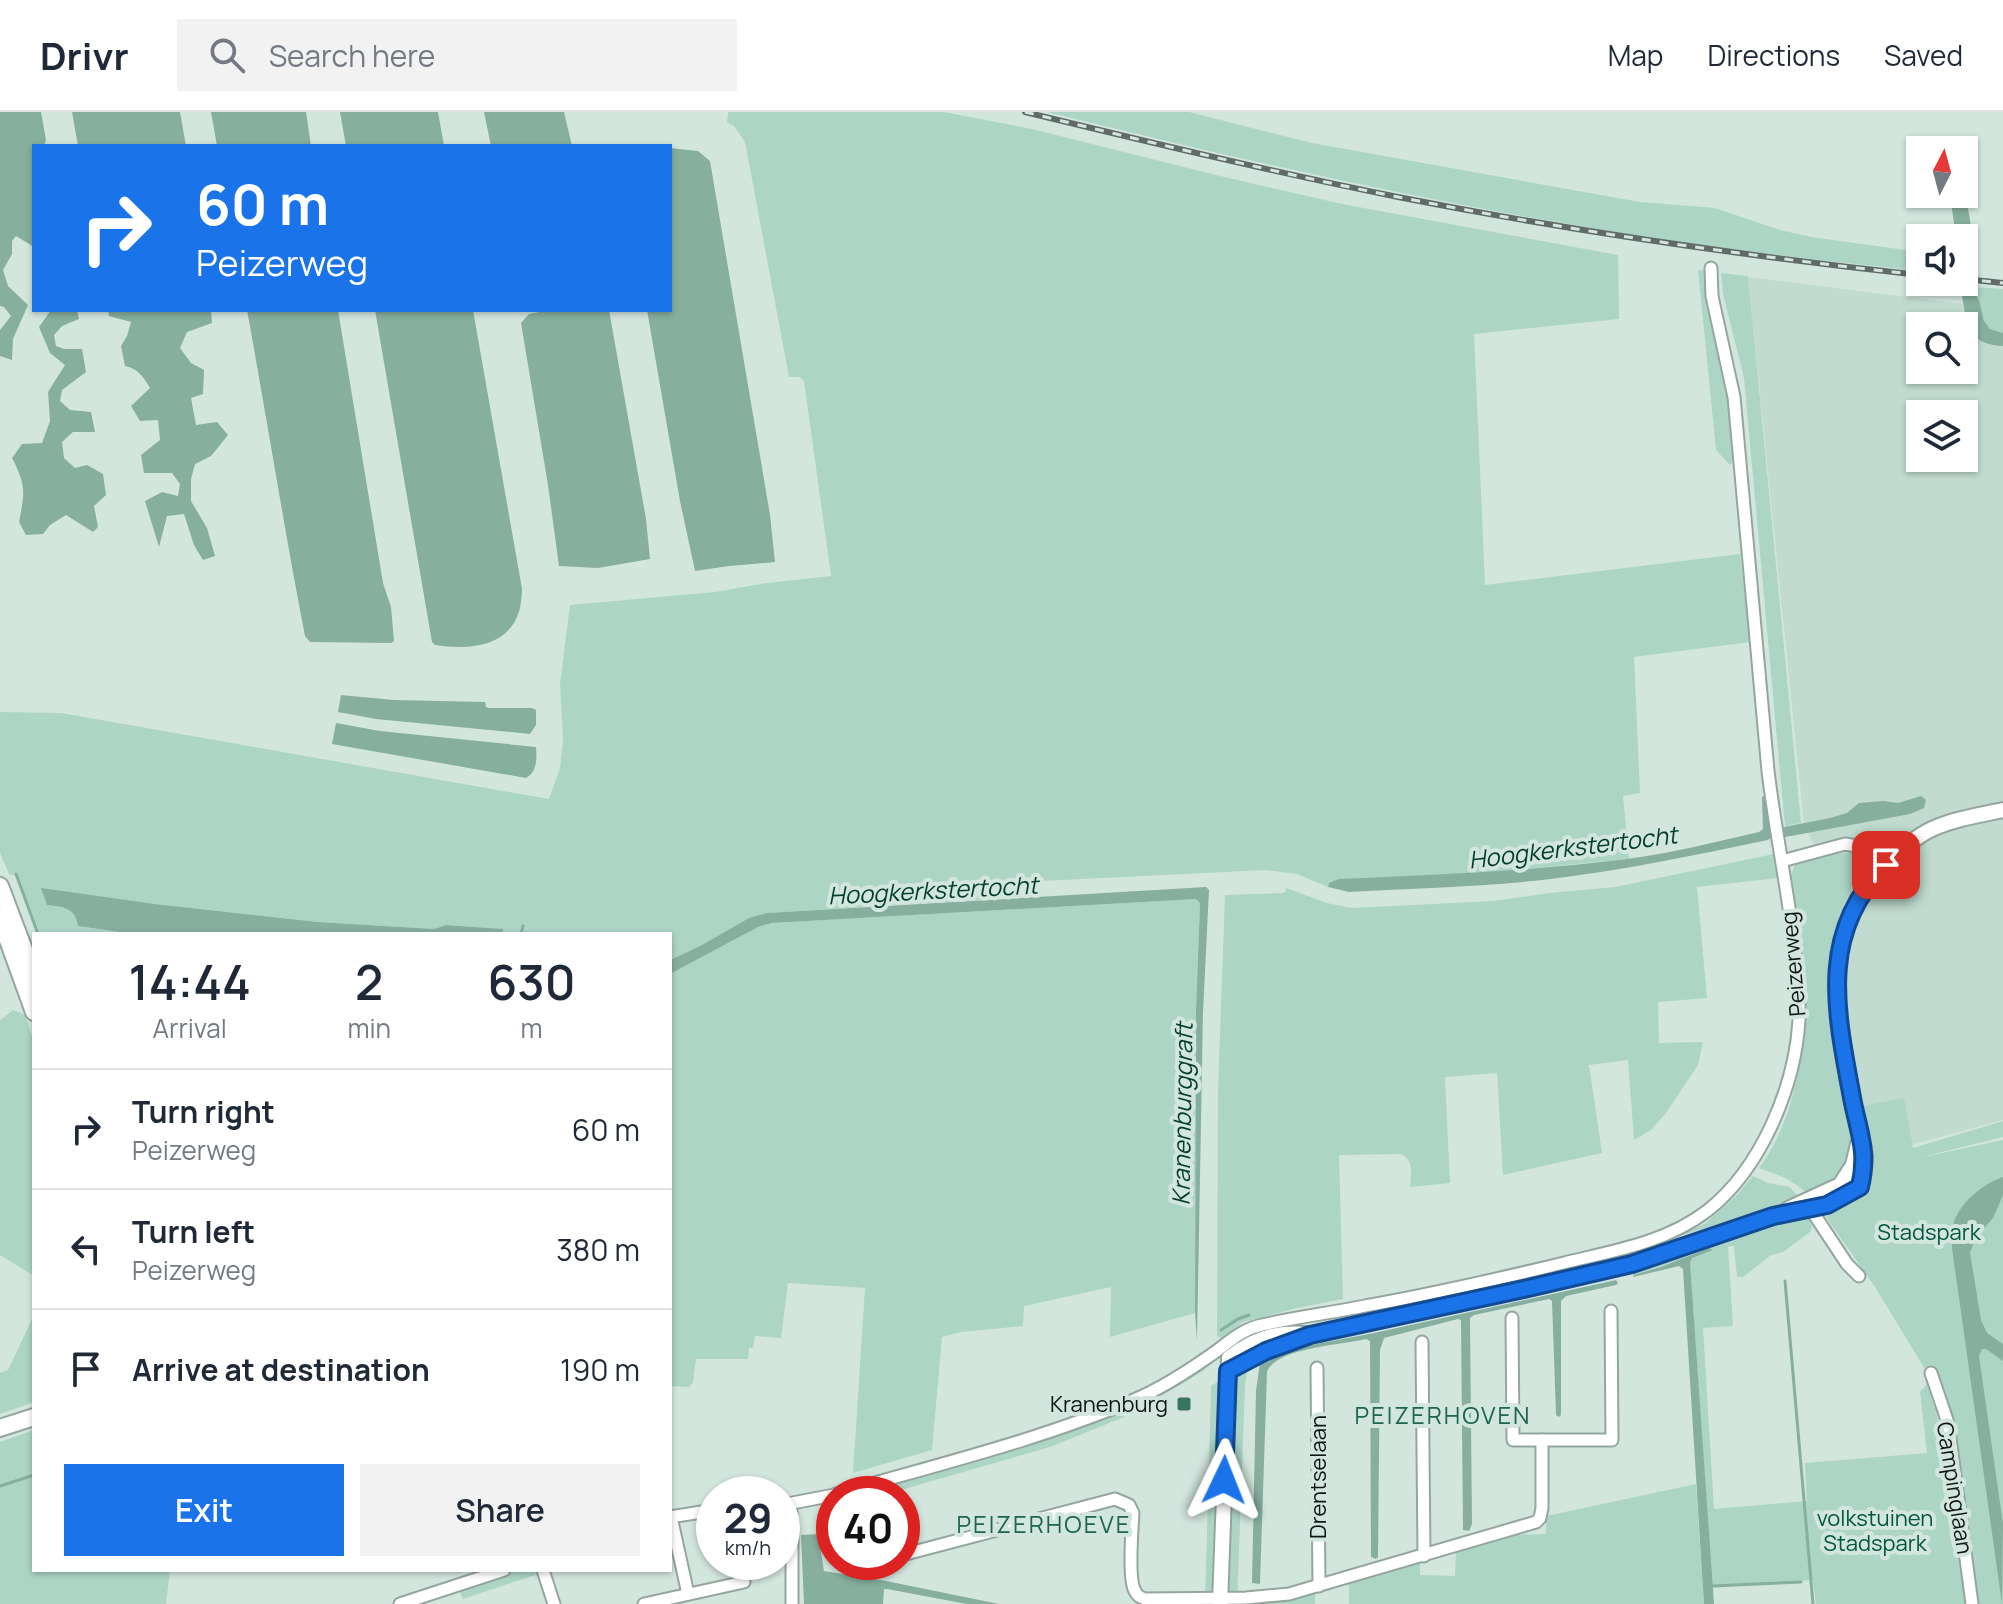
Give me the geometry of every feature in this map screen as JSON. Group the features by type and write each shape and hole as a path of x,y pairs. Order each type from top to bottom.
{"main road":[{"path":"0,886 32,971"},
{"path":"0,918 32,1006"},
{"path":"0,1428 32,1418"}],"street":[{"name":"Peizerweg","path":"897,1476 1060,1429 1129,1402 1175,1379 1251,1328 1496,1279 1658,1239 1707,1211 1729,1191 1749,1166 1775,1120 1790,1073 1799,1018 1798,992 1791,920 1776,834 1734,397 1712,296 1711,268"},
{"name":"Peizerweg","path":"1220,1601 1229,1364 1248,1344 1282,1334 1310,1335 1368,1323 1632,1264 1808,1204 1837,1201 1860,1187 1865,1152 1859,1135 1837,998 1842,933 1868,885 1912,842 1929,830 1951,822 2003,810"},
{"path":"1782,861 1845,844 1862,847 1886,865"},
{"path":"1808,1204 1847,1264 1859,1276"},
{"path":"1365,1307 1368,1323"},
{"path":"1512,1318 1513,1440 1612,1440 1611,1311"},
{"path":"1422,1342 1424,1556"},
{"name":"Drentselaan","path":"1317,1368 1319,1586"},
{"name":"Campinglaan","path":"1931,1373 1948,1423 1972,1604"},
{"path":"920,1550 1115,1499 1129,1505 1133,1513 1131,1577 1133,1589 1145,1599 1220,1601 1289,1594 1536,1522 1542,1508 1542,1440"},
{"path":"672,1517 696,1513"},
{"path":"672,1522 688,1594"},
{"path":"400,1604 498,1572"},
{"path":"544,1572 554,1604"},
{"name":"Peizerweg","path":"792,1580 792,1604"},
{"path":"644,1604 744,1582"}],"shaded area":[{"path":"0,112 41,112 46,140 45,144 32,144 32,246 16,236 12,241 12,254 3,270 8,286 28,305 13,339 12,360 0,356 0,330 11,316 0,306"},
{"path":"72,112 180,112 186,144 78,144"},
{"path":"211,112 306,112 311,144 217,144"},
{"path":"340,112 438,112 444,144 346,144"},
{"path":"484,112 564,112 572,144 491,144"},
{"path":"672,148 698,151 710,161 770,515 775,562 695,571 647,312 672,312"},
{"path":"1952,208 1968,208 1971,224 1954,224"},
{"path":"1748,277 1971,305 1974,312 1906,312 1906,384 1978,384 1978,324 2003,340 2003,1120 1870,1156 1851,1054 1845,974 1849,940 1833,884 1804,824"},
{"path":"1977,296 1984,321 1990,329 2003,333 2003,346 1991,345 1978,339 1978,312 1965,312 1962,297"},
{"path":"50,312 77,312 79,319 62,326 54,335 56,346 82,349 86,372 62,390 60,401 70,410 91,412 95,432 73,432 62,442 64,458 75,468 87,465 103,474 106,495 94,506 98,527 93,532 66,515 50,525 43,534 26,535 19,522 22,482 12,458 22,444 42,443 50,421 48,392 65,365 50,353 39,327"},
{"path":"108,312 211,312 212,323 187,332 180,348 191,363 204,370 203,394 191,398 196,425 217,422 228,435 211,456 195,464 191,479 191,501 207,528 215,556 203,560 194,545 184,514 167,516 159,547 145,501 162,492 178,496 180,484 172,473 144,473 141,455 160,440 158,420 140,421 131,406 150,388 140,374 125,366 121,346 131,322 109,316"},
{"path":"247,312 338,312 383,583 391,607 394,641 310,642 305,636"},
{"path":"375,312 473,312 522,589 515,621 497,639 461,647 435,645 432,642"},
{"path":"609,312 646,519 650,559 598,568 559,566 521,323 529,314"},
{"path":"341,695 394,700 485,702 489,708 532,708 536,710 536,725 530,734 376,719 338,712"},
{"path":"336,723 380,731 536,747 536,765 526,778 332,744"},
{"path":"1764,796 1773,836 1768,840 1633,867 1526,882 1349,892 1328,887 1329,883 1339,879 1555,867 1677,850 1759,832 1763,829"},
{"path":"1921,796 1926,800 1924,808 1910,814 1780,838 1779,828 1847,813 1859,803 1898,803"},
{"path":"1206,887 1209,890 1203,1012 1197,1341 1196,1011 1200,903 1196,899 772,923 758,927 672,973 672,959 749,918 767,913"},
{"path":"41,888 318,922 435,929 446,925 503,929 502,932 119,932 78,926 71,912 47,905"},
{"path":"2003,1177 2003,1195 1997,1209 1975,1239 1970,1253 1981,1320 1987,1333 2003,1344 2003,1361 1986,1349 1982,1349 1979,1356 2003,1524 2002,1604 1952,1239 1955,1219 1965,1203 1983,1187"},
{"path":"1709,1248 1713,1250 1692,1258 1690,1262 1714,1604 1704,1604 1683,1269 1679,1266 1633,1277"},
{"path":"1616,1280 1616,1285 1566,1296 1561,1301 1559,1417 1556,1415 1552,1301 1549,1299 1470,1318 1472,1524 1469,1531 1463,1530 1461,1320 1384,1338 1380,1350 1376,1559 1371,1557 1370,1341 1366,1339 1310,1349 1273,1364 1267,1372 1260,1584 1252,1583 1256,1391 1260,1363 1290,1349"},
{"path":"816,1534 816,1580 880,1580 999,1604 967,1604 884,1589 883,1604 804,1604 801,1535"}],"green space":[{"path":"728,112 944,112 1032,129 1342,204 1618,255 1619,319 1474,334 1485,585 1740,554 1750,642 1634,657 1640,793 1623,796 1629,859 1329,883 1328,887 1297,874 1266,870 999,883 989,880 995,899 767,913 749,918 672,959 672,932 502,932 502,929 446,925 436,929 318,922 42,889 47,905 71,912 78,926 119,932 39,932 17,876 9,874 0,853 0,712 61,713 549,799 560,768 563,739 560,684 570,605 715,592 831,576 804,381 799,377 789,377 745,142 734,126 727,122"},
{"path":"1047,112 1189,112 1312,143 1640,202 1715,208 1811,237 1906,250 1906,269 1700,245 1590,228 1434,199"},
{"path":"1698,270 1711,271 1729,373 1735,460 1730,465 1716,450"},
{"path":"1721,273 1748,276 1801,823 1785,826 1744,378 1723,294"},
{"path":"1978,287 2003,289 2003,333 1994,332 1985,324"},
{"path":"1857,853 1874,864 1845,908 1834,941 1828,975 1853,1154 1868,1133 1863,1106 1904,1098 1913,1148 2003,1121 2003,1137 1913,1159 2003,1140 2003,1604 1816,1604 1813,1580 1712,1588 1690,1262 1692,1258 1714,1249 1633,1276 1631,1269 1801,1214 1807,1217 1812,1227 1810,1232 1783,1252 1771,1255 1743,1277 1737,1277 1734,1246 1728,1247 1733,1326 1703,1328 1714,1509 1807,1501 1805,1463 1927,1453 1920,1392 1927,1384 1939,1422 1958,1550 1942,1397 1875,1287 1826,1217 1830,1214 1824,1205 1789,1180 1759,1168 1788,1110 1795,1088 1802,1042 1803,984 1790,877 1795,865 1837,854"},
{"path":"1774,854 1778,878 1697,887 1707,998 1658,1002 1659,1043 1703,1042 1698,1065 1651,1130 1634,1140 1628,1060 1589,1065 1602,1153 1503,1175 1497,1073 1445,1077 1450,1183 1410,1187 1410,1164 1401,1154 1339,1155 1343,1299 1243,1322 1221,1338 1217,1336 1218,1089 1225,895 1283,893 1286,888 1351,908 1494,901 1615,887"},
{"path":"1196,899 1200,903 1196,1011 1195,1313 1110,1337 1111,1287 1024,1306 1023,1326 942,1337 932,1450 853,1473 865,1288 788,1283 781,1338 755,1336 748,1359 696,1359 693,1382 689,1387 672,1386 672,973 758,927 772,923"},
{"path":"13,1010 25,1015 32,1036 32,1275 0,1255 0,1020"},
{"path":"1753,1176 1768,1183 1790,1187 1800,1199 1673,1238 1706,1223"},
{"path":"32,1319 32,1403 0,1414 0,1373 8,1370"},
{"path":"1248,1365 1237,1604 1227,1604 1235,1383 1239,1373"},
{"path":"1205,1366 1206,1369 1124,1417 1050,1447 920,1484 920,1476 914,1476 1061,1433 1141,1402"},
{"path":"1222,1379 1214,1604 1205,1604 1211,1386"},
{"path":"32,1431 32,1572 170,1572 166,1604 0,1604 0,1442"},
{"path":"1696,1484 1704,1604 1349,1604 1349,1582 1420,1562 1420,1575 1455,1576 1456,1550 1512,1535 1546,1534 1546,1516"},
{"path":"512,1572 538,1574 463,1599 459,1589"},
{"path":"1315,1592 1315,1604 1244,1602 1288,1599"}],"waterway":[{"path":"16,874 37,932"},
{"path":"522,932 523,926"},
{"path":"1785,1281 1813,1604"},
{"name":"Kranenburggraft","path":"1221,1330 1249,1315"},
{"path":"0,1486 32,1476"},
{"path":"1711,1586 1801,1582"}],"railway":[{"path":"1025,112 1258,167 1528,221 1658,242 1906,273"},
{"path":"1978,280 2003,283"}],"place":[{"name":"Kranenburg","path":"1184,1404"}],"district":[{"name":"PEIZERHOVEN","path":"1443,1416"},
{"name":"PEIZERHOEVE","path":"1044,1525"}],"route":[{"path":"1224,1480 1228,1371 1266,1351 1310,1335 1632,1264 1773,1216 1827,1205 1860,1187 1865,1152 1846,1065 1837,998 1837,970 1842,933 1850,915 1857,900 1886,865"}],"water label":[{"name":"Hoogkerkstertocht","path":"1573,848"},
{"name":"Hoogkerkstertocht","path":"933,891"}],"park label":[{"name":"Stadspark","path":"1929,1232"},
{"name":"volkstuinen Stadspark","path":"1875,1530"}]}
